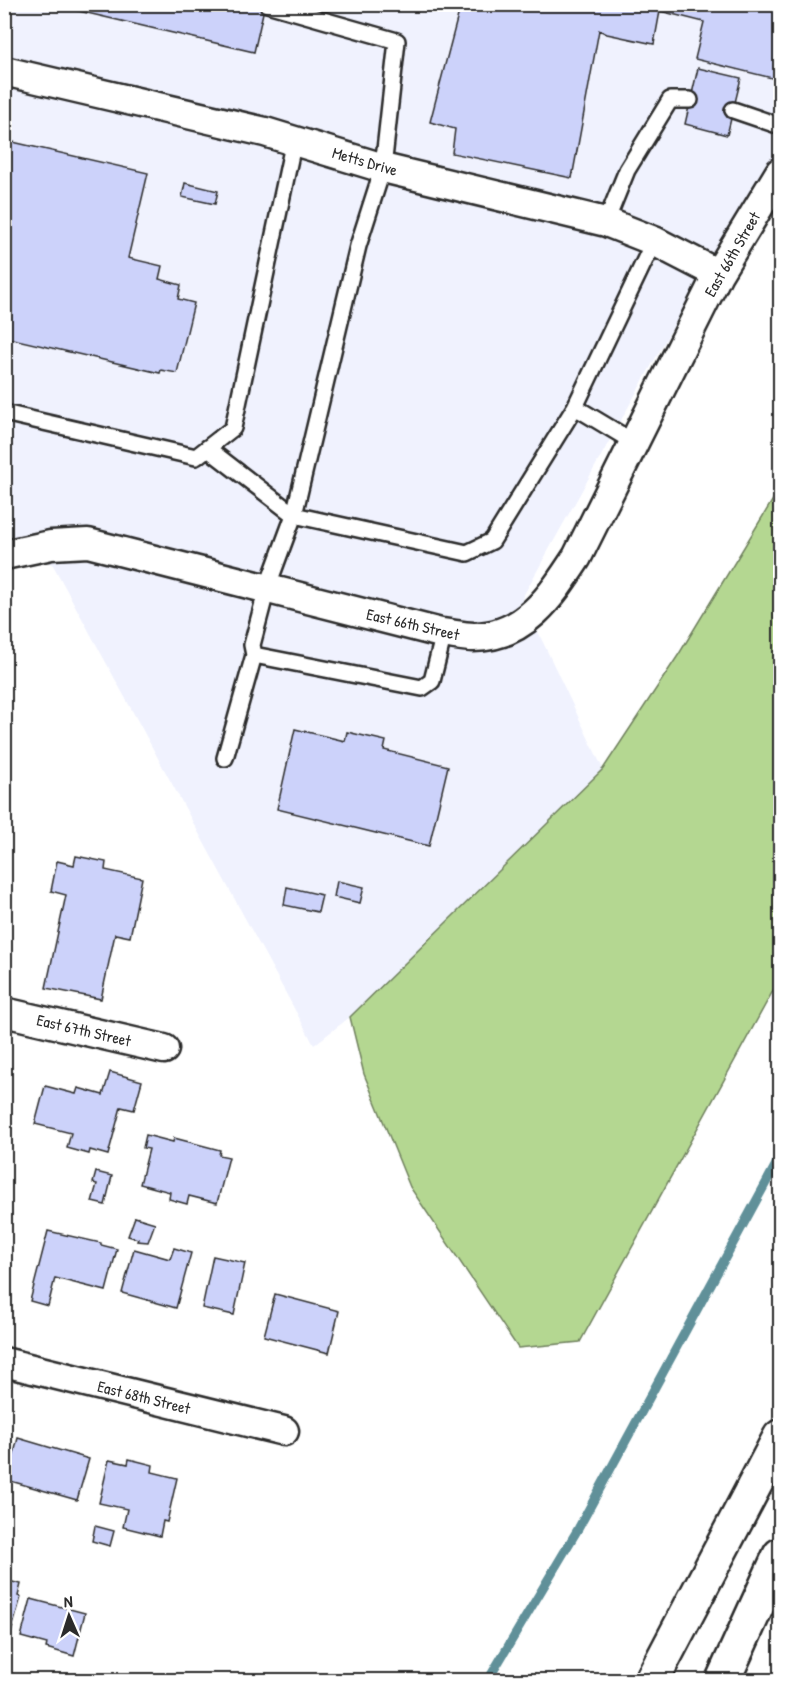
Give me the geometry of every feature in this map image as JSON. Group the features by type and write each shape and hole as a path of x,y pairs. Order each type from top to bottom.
{"highway":[{"path":"652,1680 780,1437"},
{"path":"723,1680 780,1555"}],"street":[{"name":"Metts Drive","path":"4,71 294,140 383,168 606,222 654,241 718,274"},
{"name":"East 66th Street","path":"4,555 51,545 88,543 444,633 473,637 505,631 527,620 554,592 577,557 718,274 780,172"},
{"name":"East 67th Street","path":"4,1012 164,1049"},
{"name":"East 68th Street","path":"4,1362 284,1431"}],"lane":[{"path":"225,758 254,655 252,645 267,588 294,515 358,246 383,168 396,41 267,4"},
{"path":"606,222 627,170 670,100 690,100"},
{"path":"733,110 780,126"},
{"path":"4,413 196,457 233,428 294,140"},
{"path":"207,448 294,515 467,553 492,541 575,407 654,241"},
{"path":"575,407 635,442"},
{"path":"254,655 422,688 432,681 444,633"}],"shaded area":[{"path":"5,5 780,5 780,148 699,280 522,598 603,769 350,1017 314,1045 53,565 5,537"}],"green space":[{"path":"780,488 780,978 580,1342 518,1348 410,1187 364,1074 350,1017 603,769 679,654"}],"building":[{"path":"49,4 265,4 254,52"},
{"path":"461,4 780,4 780,80 695,59 704,22 660,11 654,44 607,34 599,30 572,178 452,153 455,129 430,122"},
{"path":"698,68 741,78 727,135 685,124"},
{"path":"4,140 148,173 128,258 162,266 159,279 181,285 178,299 194,303 177,373 161,370 160,373 4,337"},
{"path":"185,183 218,191 215,204 182,197"},
{"path":"295,729 345,741 347,732 386,741 384,750 448,766 429,846 277,809"},
{"path":"76,856 106,862 105,870 142,878 130,937 115,934 101,999 46,988 66,895 51,891 57,861 74,865"},
{"path":"337,881 364,887 360,903 334,897"},
{"path":"287,887 322,895 318,912 284,905"},
{"path":"110,1072 142,1081 134,1110 121,1107 108,1155 90,1150 89,1154 67,1148 71,1133 35,1124 45,1086 76,1094 78,1088 103,1095"},
{"path":"146,1135 173,1142 174,1138 220,1150 219,1155 229,1157 217,1203 189,1196 187,1204 169,1199 170,1192 140,1184 149,1149 143,1148"},
{"path":"96,1172 112,1176 105,1205 92,1202 97,1184 93,1183"},
{"path":"135,1217 155,1223 148,1242 137,1241 138,1239 128,1236"},
{"path":"48,1231 117,1249 106,1291 55,1278 48,1306 30,1301"},
{"path":"174,1248 191,1253 176,1308 122,1293 134,1249 170,1259"},
{"path":"213,1256 245,1263 234,1315 202,1308"},
{"path":"275,1294 339,1311 329,1353 264,1336"},
{"path":"4,1436 11,1438 4,1462"},
{"path":"18,1438 89,1459 77,1500 7,1480"},
{"path":"129,1459 153,1465 152,1472 177,1478 167,1522 163,1521 160,1536 123,1527 127,1509 99,1503 109,1460 128,1464"},
{"path":"95,1526 114,1531 110,1546 92,1541"},
{"path":"4,1580 21,1584 18,1596 21,1597 11,1633 4,1631"},
{"path":"31,1599 85,1613 74,1656 46,1648 47,1644 21,1637"}],"waterway":[{"path":"488,1680 578,1529 780,1157"}]}
